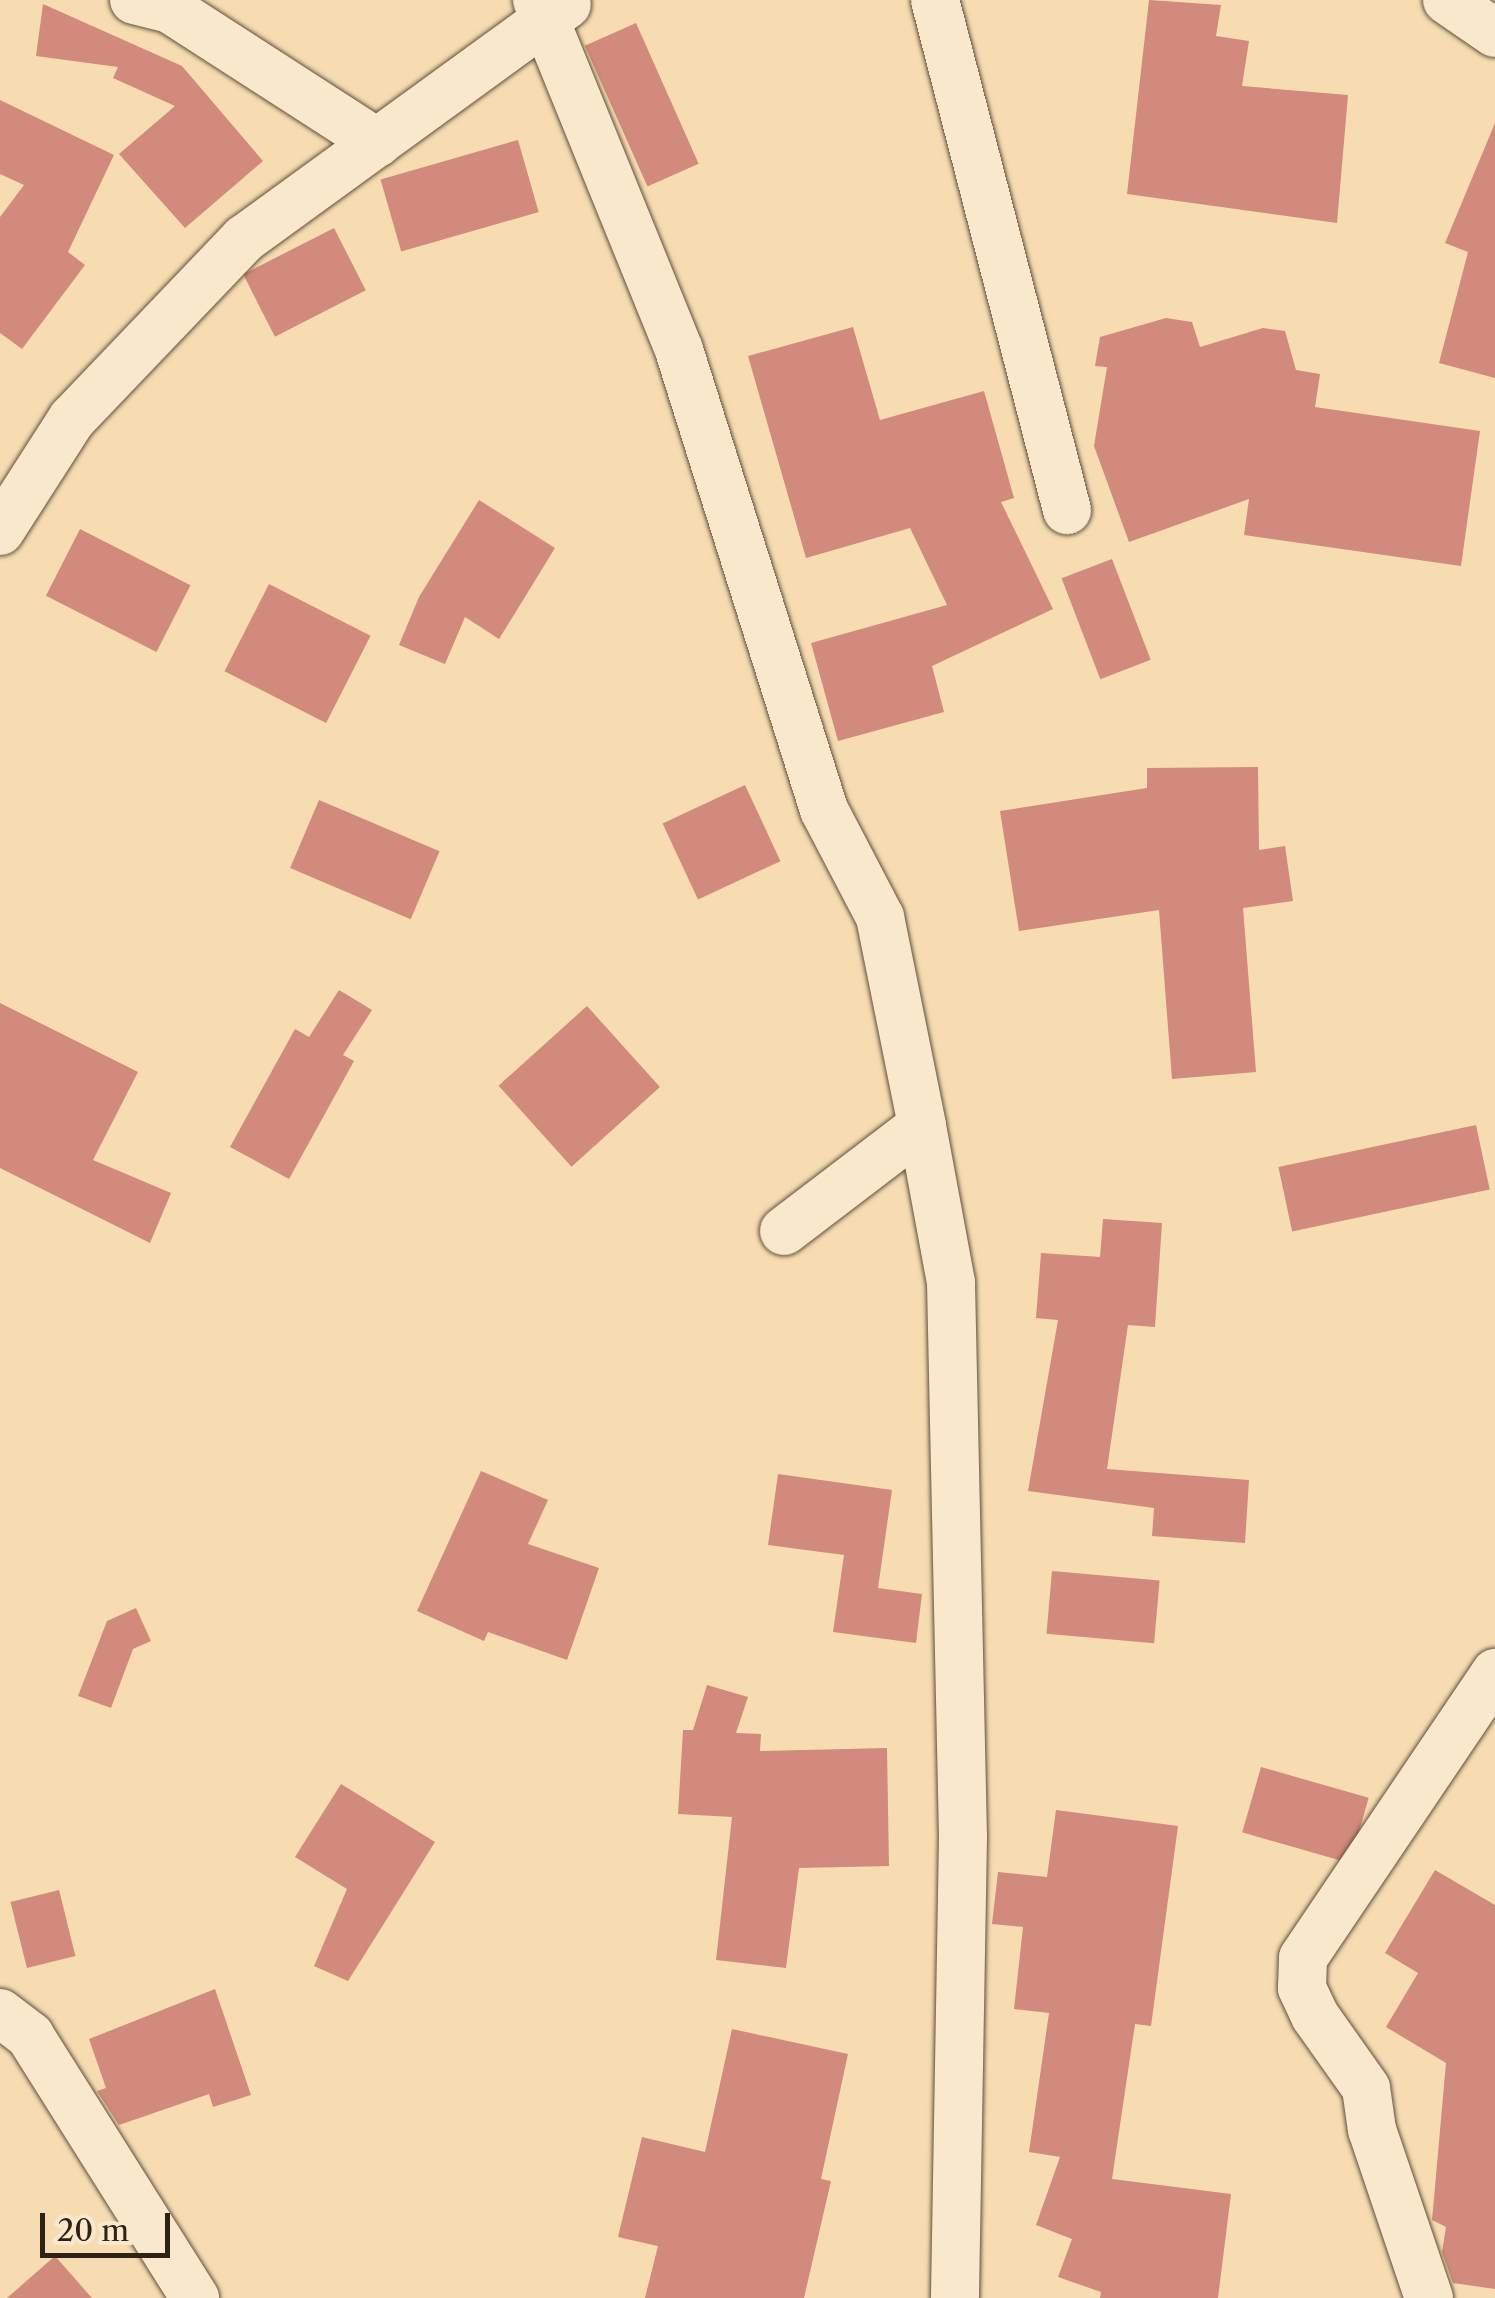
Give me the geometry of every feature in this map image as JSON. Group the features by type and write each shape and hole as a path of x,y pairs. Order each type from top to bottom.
{"street":[{"path":"134,0 170,8 378,143"},
{"path":"935,0 1067,510"},
{"path":"1447,0 1495,33"},
{"path":"0,531 72,419 244,239 378,143 552,7 679,350 824,810 880,917 951,1283 963,1837 956,2298"},
{"path":"784,1232 922,1126"},
{"path":"1429,2298 1372,2130 1366,2088 1315,2016 1302,1988 1303,1958 1495,1674"},
{"path":"0,2013 30,2036 194,2298"}],"building":[{"path":"1149,0 1221,5 1216,36 1249,41 1242,86 1348,95 1337,223 1127,194"},
{"path":"43,4 182,66 263,161 185,228 119,154 175,106 113,78 118,67 36,56"},
{"path":"636,23 699,164 647,186 585,46"},
{"path":"0,100 114,155 68,252 85,265 22,349 0,333 0,217 24,185 0,174"},
{"path":"1495,123 1495,378 1439,363 1468,252 1445,243"},
{"path":"518,140 539,212 401,252 381,179"},
{"path":"334,228 366,290 275,337 243,274"},
{"path":"1166,318 1192,322 1200,347 1263,328 1285,331 1296,370 1320,374 1315,407 1480,431 1461,566 1244,535 1249,499 1129,542 1094,446 1107,367 1095,366 1100,337"},
{"path":"853,327 880,420 984,391 1014,498 1001,502 1053,609 932,666 944,712 838,741 811,643 947,605 910,528 806,558 748,356"},
{"path":"479,500 555,548 499,639 465,617 445,664 399,645 419,597"},
{"path":"80,529 190,585 156,652 46,596"},
{"path":"1112,559 1151,660 1100,679 1062,578"},
{"path":"269,584 371,636 326,723 225,671"},
{"path":"1258,767 1259,850 1285,846 1293,901 1243,908 1256,1072 1172,1079 1159,910 1019,931 1000,811 1147,788 1147,768"},
{"path":"745,785 780,861 698,900 663,823"},
{"path":"319,800 440,851 411,919 290,868"},
{"path":"339,990 372,1010 343,1055 354,1061 289,1179 230,1147 295,1029 309,1037"},
{"path":"0,1003 138,1072 93,1160 171,1193 150,1243 0,1168"},
{"path":"587,1006 660,1087 572,1167 499,1086"},
{"path":"1476,1125 1490,1190 1292,1232 1278,1167"},
{"path":"1103,1219 1162,1223 1155,1327 1128,1325 1107,1469 1249,1480 1245,1543 1152,1536 1154,1508 1028,1491 1058,1320 1036,1318 1041,1253 1100,1257"},
{"path":"481,1471 548,1500 528,1544 599,1568 567,1660 488,1632 484,1641 417,1611"},
{"path":"778,1474 892,1490 878,1588 922,1594 916,1643 833,1632 844,1555 768,1545"},
{"path":"1052,1571 1160,1580 1154,1643 1047,1634"},
{"path":"136,1608 151,1641 133,1649 111,1708 78,1696 107,1621"},
{"path":"707,1685 748,1697 736,1733 761,1734 760,1751 887,1748 889,1866 799,1868 786,1968 716,1960 732,1817 678,1814 683,1730 693,1730"},
{"path":"1261,1767 1369,1798 1350,1863 1242,1832"},
{"path":"341,1784 435,1842 348,1981 314,1966 347,1889 295,1857"},
{"path":"1056,1810 1178,1826 1151,2026 1135,2024 1112,2179 1231,2194 1218,2298 1100,2298 1101,2292 1058,2277 1072,2239 1036,2225 1060,2157 1029,2152 1049,2013 1014,2009 1023,1927 992,1924 998,1872 1047,1877"},
{"path":"1435,1870 1495,1905 1495,2289 1453,2283 1442,2252 1446,2227 1432,2220 1446,2063 1386,2027 1418,1973 1385,1953"},
{"path":"59,1890 75,1956 27,1968 10,1902"},
{"path":"215,1989 251,2095 213,2107 209,2094 119,2125 97,2091 106,2088 89,2039"},
{"path":"732,2029 848,2054 821,2179 831,2181 804,2298 645,2298 658,2246 618,2237 642,2137 705,2152"},
{"path":"55,2256 92,2298 7,2298"}]}
